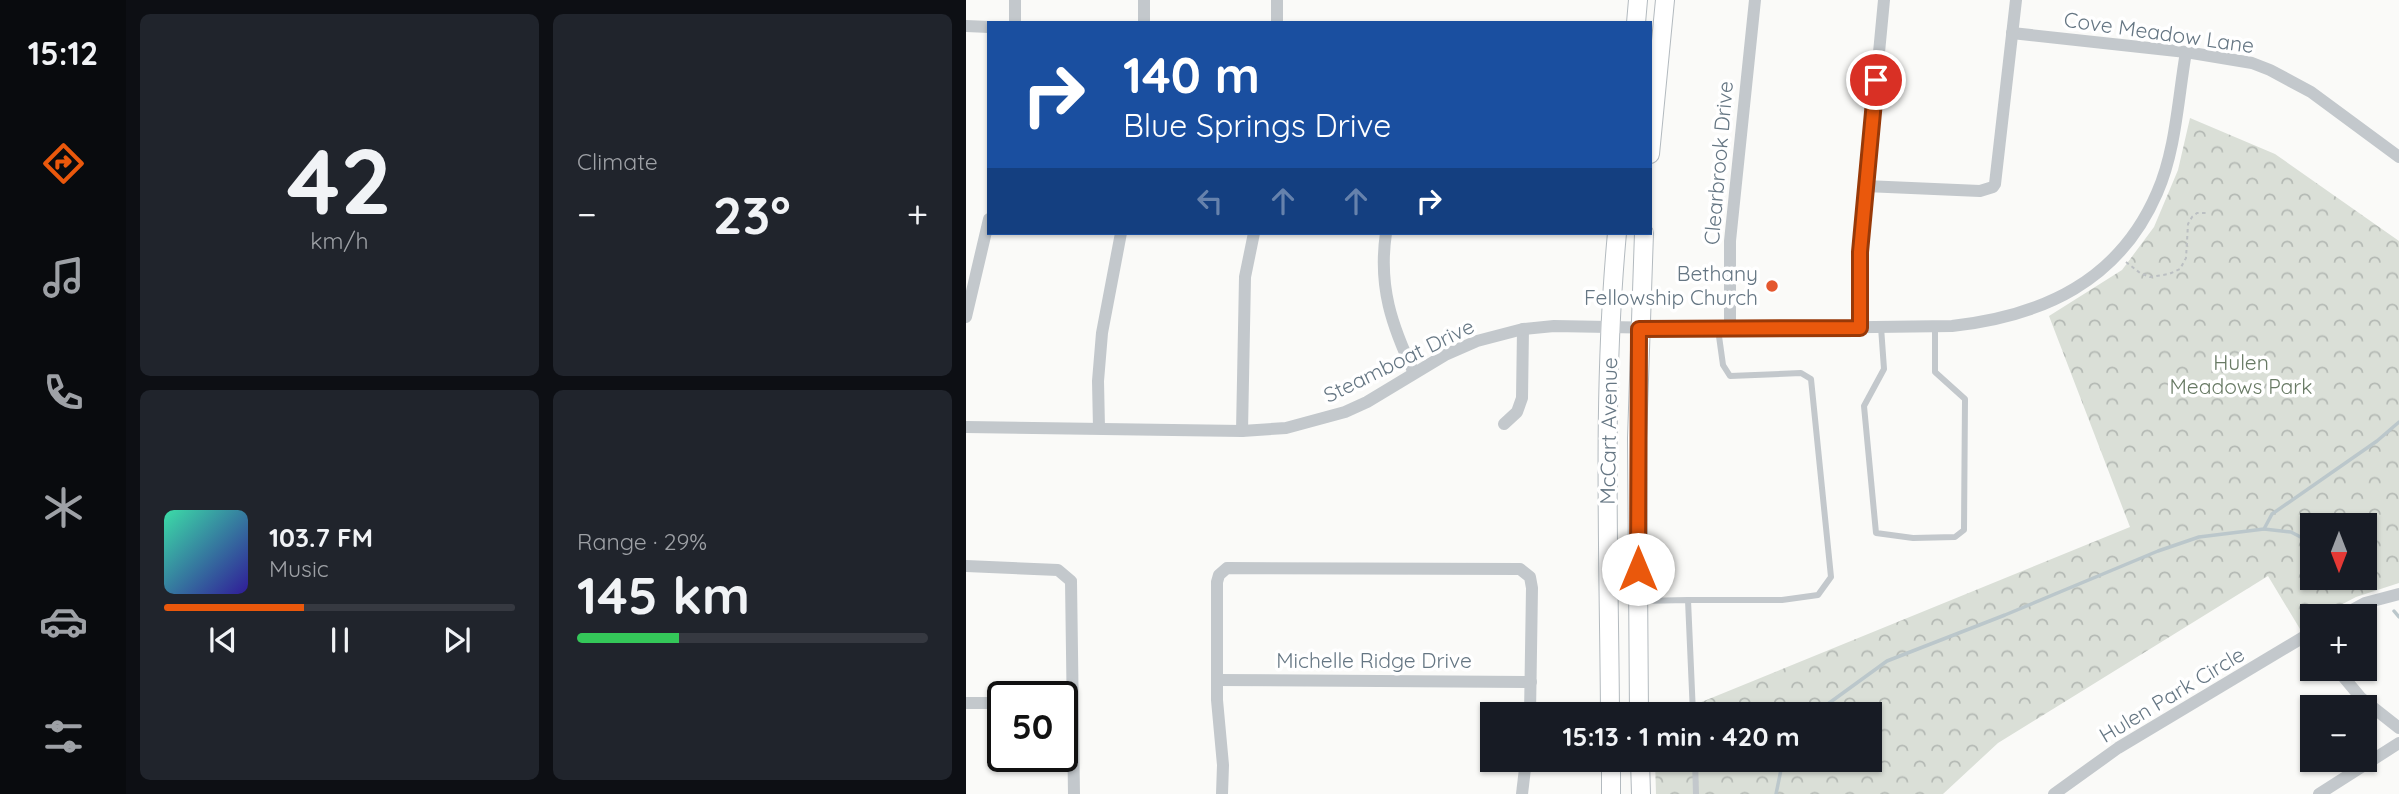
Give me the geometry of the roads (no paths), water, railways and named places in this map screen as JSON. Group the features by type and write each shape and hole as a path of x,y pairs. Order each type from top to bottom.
{"main road":[{"path":"1636,21 1638,0"},
{"path":"1652,104 1653,79 1665,0"},
{"name":"McCart Avenue","path":"1610,702 1606,430 1617,235"},
{"name":"McCart Avenue","path":"1639,702 1637,438 1644,235"},
{"path":"1611,772 1611,794"},
{"path":"1641,772 1642,794"}],"street":[{"path":"1015,0 1015,21"},
{"path":"1144,0 1144,21"},
{"path":"1277,0 1277,21"},
{"name":"Clearbrook Drive","path":"1724,329 1730,241 1755,0"},
{"path":"1860,328 1860,252 1884,0"},
{"path":"1866,186 1980,191 1993,187 2016,0"},
{"path":"966,26 987,27"},
{"name":"Cove Meadow Lane","path":"2012,33 2186,52 2252,63 2311,92 2399,157"},
{"name":"Steamboat Drive","path":"966,427 1242,431 1286,428 1345,412 1367,402 1445,355 1476,341 1523,328 1935,326 1987,322 2036,309 2072,291 2104,268 2134,235 2157,193 2172,138 2186,52"},
{"path":"966,317 987,228"},
{"path":"1099,428 1102,333 1121,235"},
{"path":"1242,431 1245,277 1254,235"},
{"path":"1386,235 1387,303 1395,334 1414,373"},
{"path":"1504,424 1517,412 1522,398 1523,328"},
{"path":"966,566 1058,570 1068,576 1071,581 1069,681"},
{"path":"1222,794 1223,765 1217,680 1217,582 1223,570 1233,566 1514,568 1525,572 1530,577 1532,588 1530,702"},
{"path":"2363,604 2399,594"},
{"name":"Hulen Park Circle","path":"2054,794 2118,748 2300,640"},
{"name":"Michelle Ridge Drive","path":"1217,680 1531,682"},
{"path":"2347,681 2361,698 2399,728"},
{"path":"966,703 987,703"},
{"path":"2319,794 2399,743"},
{"path":"1073,772 1074,794"},
{"path":"1522,794 1525,772"}],"lane":[{"path":"1881,327 1884,369 1864,406 1876,533 1913,538 1955,537 1964,530 1965,400 1935,372 1935,326"},
{"path":"1638,601 1782,600 1818,595 1831,577 1811,379 1801,373 1730,376 1723,365 1724,329"},
{"path":"1688,600 1692,702"},
{"path":"1695,772 1696,794"}],"waterway":[{"path":"1831,702 1887,661 2158,551 2199,537 2264,529 2272,514 2377,441 2399,422"},
{"path":"2264,529 2291,532 2300,537"},
{"path":"2394,611 2399,617"},
{"path":"1776,794 1781,772"}],"place":[{"name":"Bethany Fellowship Church","path":"1772,286"}],"park label":[{"name":"Hulen Meadows Park","path":"2241,375"}]}
